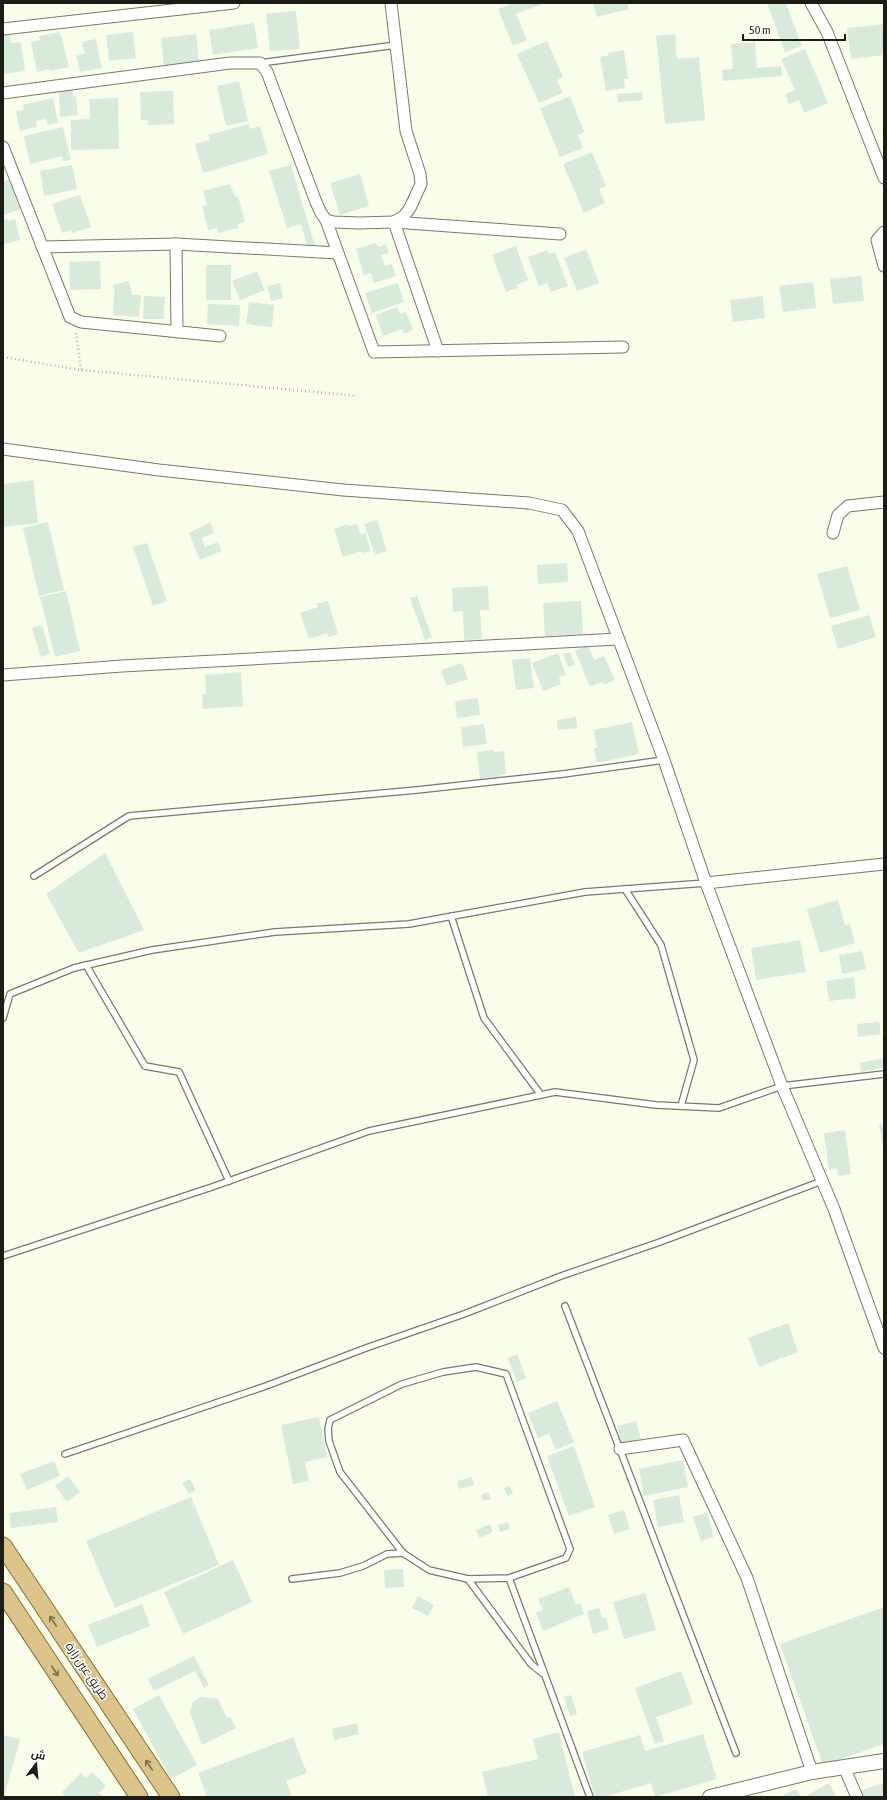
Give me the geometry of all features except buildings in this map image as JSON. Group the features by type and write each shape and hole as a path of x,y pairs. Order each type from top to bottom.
{"main road":[{"name":"طريق عين زارة","path":"3,1546 171,1797"},
{"path":"3,1592 139,1797"}],"street":[{"path":"3,29 234,3"},
{"path":"391,3 406,131 420,174 421,184 410,208 404,216 394,222"},
{"path":"811,3 827,32 884,178"},
{"path":"3,92 230,63 250,62 260,64 267,72 318,208 326,220 374,352 623,347"},
{"path":"3,147 7,171 42,247 68,315 75,321 220,336"},
{"path":"326,220 334,222 359,223 394,222 560,234"},
{"path":"394,222 438,351"},
{"path":"884,232 877,240 884,266"},
{"path":"42,247 176,244 338,253"},
{"path":"176,244 177,332"},
{"path":"3,449 159,470 335,489 529,503 556,508 562,510 568,516 578,531 617,639 664,760 706,883 782,1086 822,1181 884,1348"},
{"path":"833,533 838,515 848,506 884,502"},
{"path":"3,675 130,666 617,639"},
{"path":"706,883 884,864"},
{"path":"620,1450 683,1440 748,1578 812,1772"},
{"path":"710,1797 812,1772 884,1760"},
{"path":"844,1767 857,1797"}],"lane":[{"path":"260,64 396,45"},
{"path":"34,876 129,816 424,789 563,774 664,760"},
{"path":"3,1018 10,994 74,968 152,950 275,932 409,924 585,892 706,883"},
{"path":"625,889 661,945 694,1060 681,1106"},
{"path":"451,916 484,1018 541,1095"},
{"path":"86,965 145,1066 179,1072 229,1181"},
{"path":"3,1256 229,1181 369,1131 555,1092 656,1105 719,1108 782,1086 884,1074"},
{"path":"64,1454 266,1386 822,1181"},
{"path":"565,1306 736,1753"},
{"path":"476,1367 490,1369 506,1374 570,1549 566,1558 509,1578 468,1579 429,1570 403,1553 340,1472 329,1441 328,1429 330,1420 402,1384 443,1372 476,1367"},
{"path":"292,1579 340,1573 363,1566 387,1554 403,1553"},
{"path":"509,1578 590,1797"},
{"path":"468,1579 532,1664 544,1675"}],"path":[{"path":"75,321 74,324 81,370"},
{"path":"3,357 81,370 357,396"}]}
